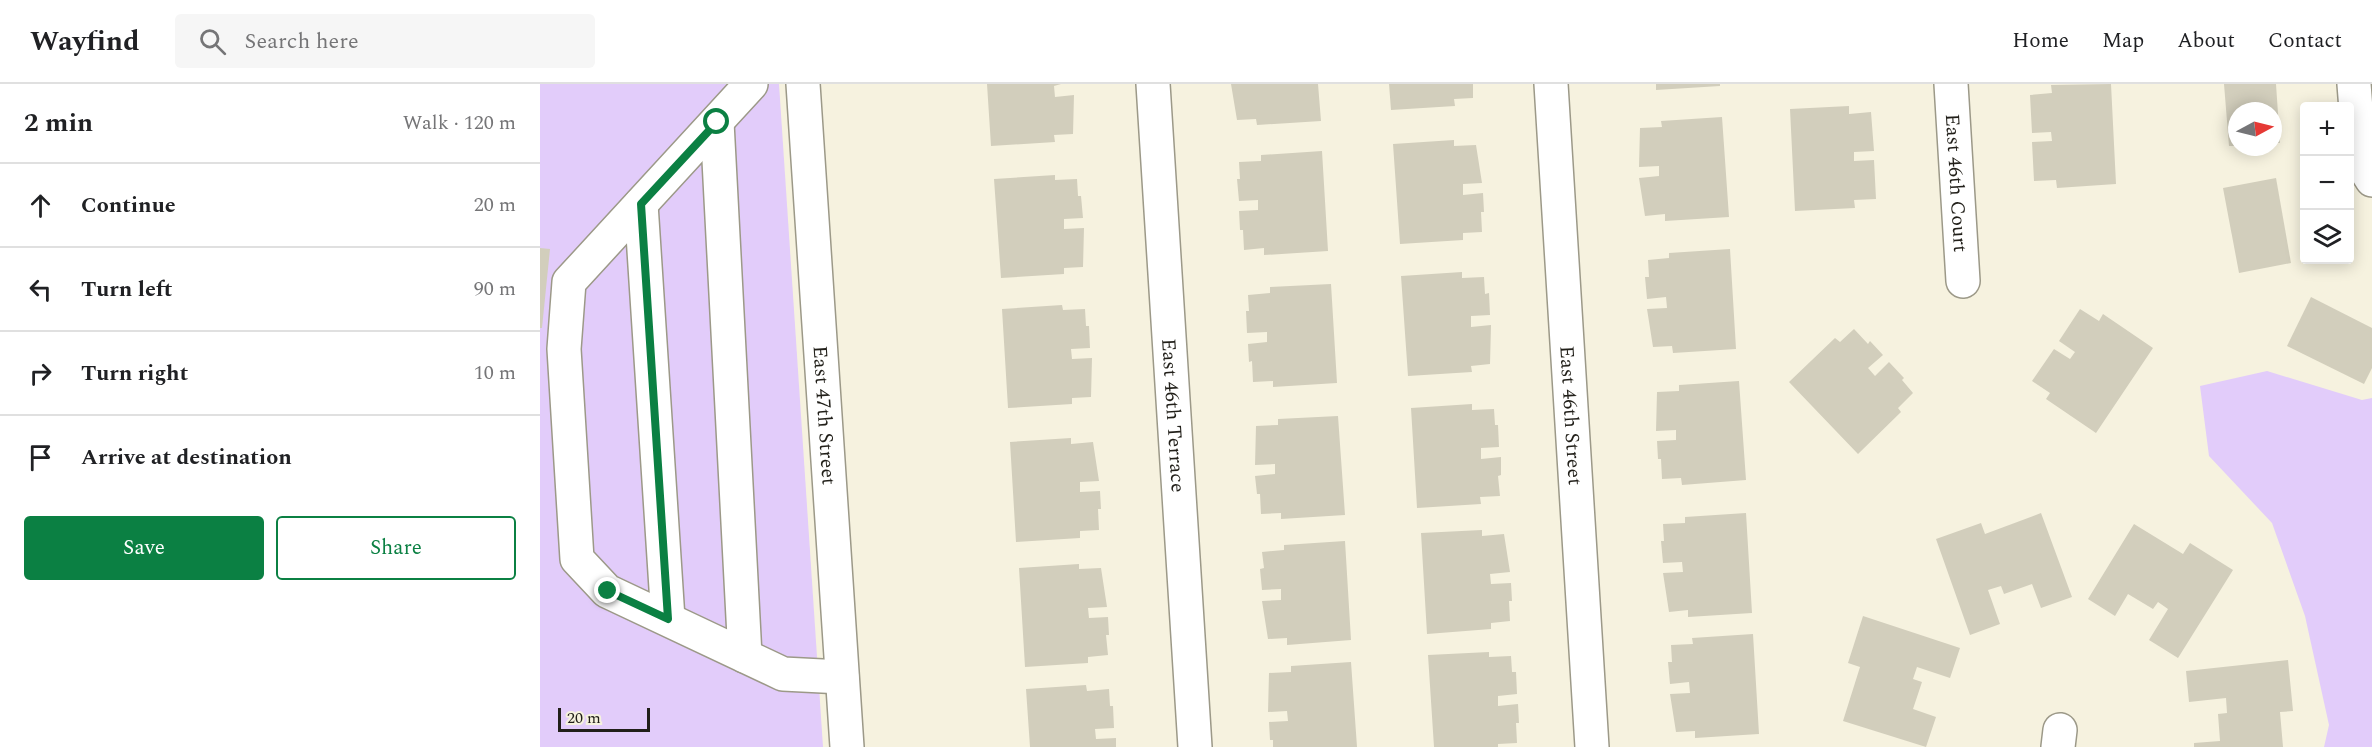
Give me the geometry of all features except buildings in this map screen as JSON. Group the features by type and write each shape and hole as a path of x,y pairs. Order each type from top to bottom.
{"street":[{"path":"751,84 570,282 552,350 554,423 577,559 608,591 783,674 842,677"},
{"name":"East 47th Street","path":"803,84 847,747"},
{"name":"East 46th Terrace","path":"1153,84 1195,747"},
{"name":"East 46th Street","path":"1551,84 1592,747"},
{"name":"East 46th Court","path":"1951,84 1963,281"},
{"path":"2354,84 2360,161 2372,180"},
{"path":"717,122 745,656"},
{"path":"641,204 668,619"}],"shaded area":[{"path":"540,84 779,84 823,747 540,747"},
{"path":"2267,371 2362,400 2372,398 2372,747 2324,747 2329,725 2305,616 2272,523 2209,456 2200,386"}],"route":[{"path":"608,591 668,619 641,204 717,122"}]}
